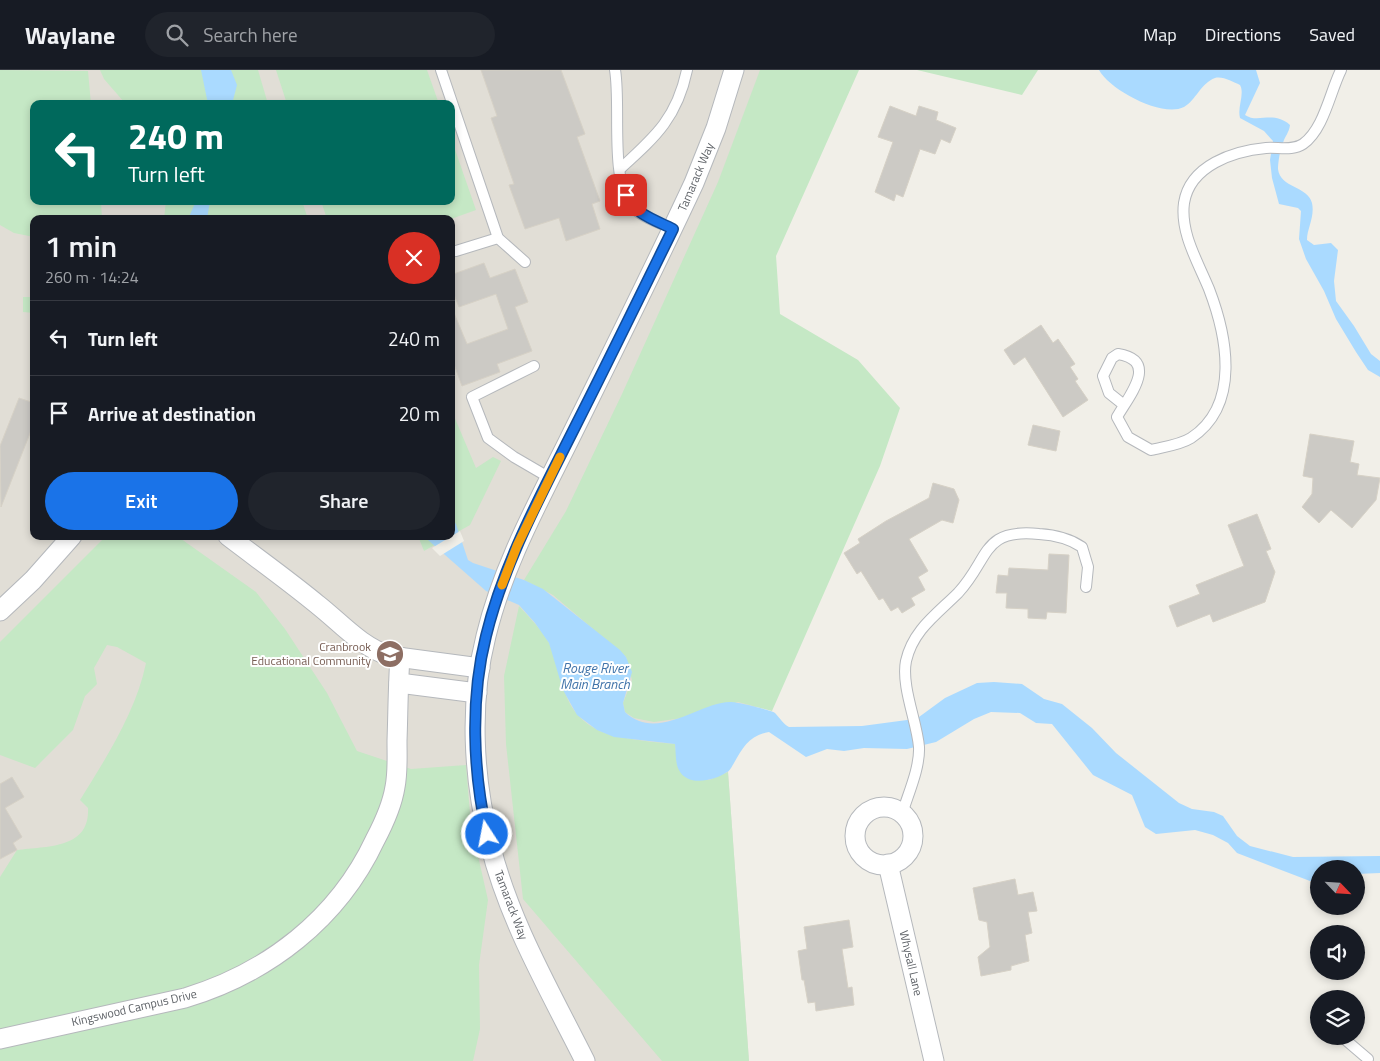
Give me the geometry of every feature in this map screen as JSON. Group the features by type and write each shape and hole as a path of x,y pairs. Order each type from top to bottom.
{"street":[{"name":"Tamarack Way","path":"585,1061 521,932 496,868 485,823 479,787 477,693 480,668 491,618 517,546 673,229 706,156 734,70"},
{"path":"0,611 33,580 68,540"},
{"path":"233,540 318,604 364,644 383,654 480,668"},
{"name":"Kingswood Campus Drive","path":"0,1039 195,995 258,965 312,928 337,902 353,881 387,814 396,784 400,657"},
{"path":"398,683 477,693"},
{"path":"888,807 902,814 910,823 912,840 904,856 888,864 879,864 864,856 858,849 855,831 858,823 871,810 888,807"},
{"name":"Whysall Lane","path":"888,864 934,1061"}],"lane":[{"path":"441,70 451,100"},
{"path":"615,70 622,185 630,205 646,216 673,229"},
{"path":"621,168 664,127 676,102 687,70"},
{"path":"1124,405 1109,393 1103,376 1112,358 1118,354 1135,360 1139,369 1137,382 1124,405 1117,417 1128,437 1151,450 1190,439 1206,424 1218,406 1226,384 1226,348 1210,291 1188,238 1184,214 1185,200 1196,177 1219,160 1235,154 1268,148 1290,148 1302,145 1314,131 1340,70"},
{"path":"455,111 498,238 525,262"},
{"path":"456,251 498,238"},
{"path":"534,366 472,397 488,438 514,457 550,478"},
{"path":"902,814 919,748 905,672 907,657 919,631 958,592 992,545 1005,535 1014,532 1063,537 1082,547 1088,567 1086,587"},
{"path":"1352,1045 1368,1059"}],"shaded area":[{"name":"Cranbrook Educational Community","path":"0,70 785,70 684,310 889,398 728,772 749,1061 0,1061"}],"green space":[{"path":"0,70 88,71 91,100 30,100 30,205 101,205 102,215 30,215 30,236 14,233 0,225"},
{"path":"100,70 258,70 267,100 122,100 104,79"},
{"path":"276,70 427,70 438,100 286,100"},
{"path":"760,70 859,70 776,256 780,314 858,360 900,408 880,466 772,711 738,702 682,718 654,722 634,718 625,712 623,703 632,680 626,657 553,595 524,580 566,511 622,394 718,182"},
{"path":"917,70 1038,70 1022,95"},
{"path":"455,150 476,210 455,218 455,215 326,215 322,205 455,205"},
{"path":"166,205 303,205 307,215 164,215"},
{"path":"23,297 30,297 30,313 23,312"},
{"path":"455,418 476,468 493,457 501,461 470,525 455,534"},
{"path":"102,540 183,540 256,592 285,629 327,693 357,751 411,769 466,765 471,825 488,900 479,965 480,1029 473,1061 0,1061 0,877 17,850 64,843 82,831 87,821 88,808 80,800 128,717 146,663 117,647 107,645 94,668 97,684 85,696 73,730 35,768 0,755 0,642"},
{"path":"420,540 444,540 424,551"},
{"path":"519,606 548,641 568,700 574,711 583,720 596,729 613,735 634,740 675,744 678,768 709,780 728,772 749,1061 662,1061 523,899 506,744 504,676"}],"water":[{"path":"201,70 231,70 237,85 233,100 207,100"},
{"path":"1099,70 1256,70 1260,83 1245,115 1255,118 1278,118 1290,125 1280,152 1278,169 1280,175 1289,184 1305,193 1312,203 1313,208 1307,240 1314,245 1331,243 1338,250 1334,281 1336,301 1371,354 1380,361 1380,377 1368,370 1356,352 1336,319 1324,291 1306,259 1299,239 1301,211 1298,208 1279,204 1272,178 1270,160 1273,141 1264,131 1240,118 1239,109 1242,92 1240,85 1225,79 1215,78 1210,80 1184,107 1163,109 1137,100 1125,93 1114,86"},
{"path":"194,205 209,205 208,215 190,215"},
{"name":"Rouge River Main Branch","path":"455,523 468,560 524,580 543,589 620,650 626,657 632,672 623,703 625,712 638,720 651,723 665,722 719,703 731,702 754,706 775,713 789,727 862,726 919,717 945,698 977,683 1022,684 1044,699 1062,704 1092,728 1116,753 1179,803 1192,809 1214,812 1223,816 1237,836 1250,846 1293,857 1380,856 1380,873 1365,874 1365,860 1310,860 1310,881 1237,853 1228,843 1213,835 1195,830 1156,834 1145,827 1132,795 1093,775 1052,724 1036,723 1020,713 991,712 974,719 936,742 907,749 864,748 844,751 827,749 806,757 769,732 752,739 731,768 722,775 701,781 688,779 679,770 676,761 675,744 614,737 597,730 577,715 563,690 549,643 519,605 486,591 428,540 455,540"}],"pier":[{"path":"460,531 464,541 440,556 432,548 445,540 455,540 455,534"}],"building":[{"path":"481,70 561,70 585,134 577,137 600,201 592,204 600,229 566,241 559,218 525,229 509,185 514,184 491,118 497,116"},
{"path":"890,106 916,116 919,106 938,112 936,120 956,128 950,143 941,139 935,154 920,149 903,197 896,194 894,201 875,192 893,142 878,137"},
{"path":"484,263 490,278 515,269 528,302 515,307 532,351 497,364 500,372 462,386 455,367 455,316 467,344 508,329 496,294 459,307 455,297 455,274"},
{"path":"1041,325 1053,343 1058,339 1075,364 1070,367 1078,379 1075,381 1088,400 1063,417 1025,357 1014,365 1004,350"},
{"path":"19,398 30,402 30,433 1,507 0,446"},
{"path":"1033,425 1060,431 1056,451 1028,445"},
{"path":"1310,434 1354,441 1350,462 1359,464 1357,475 1380,478 1376,500 1352,528 1331,510 1319,523 1302,507 1312,494 1313,478 1303,476"},
{"path":"933,483 954,489 959,500 953,523 942,520 909,539 928,571 918,577 925,590 911,598 915,605 902,613 898,607 891,611 883,598 879,600 861,571 857,574 844,553 860,543 858,539 886,521 929,498"},
{"path":"1257,514 1271,549 1266,551 1275,572 1265,602 1213,622 1210,614 1177,627 1169,606 1200,594 1196,585 1244,566 1228,525"},
{"path":"1049,554 1069,555 1066,613 1047,612 1046,619 1028,618 1028,609 1006,608 1007,593 996,593 998,575 1008,576 1009,568 1048,570"},
{"path":"12,777 24,797 5,808 22,837 13,843 17,850 0,859 0,784"},
{"path":"1015,879 1018,895 1033,892 1037,911 1028,912 1032,933 1025,935 1029,961 1011,966 1011,970 981,976 978,957 990,947 987,922 979,920 973,888"},
{"path":"849,920 853,947 842,949 848,988 852,987 854,1005 816,1011 815,1002 808,1003 804,980 802,980 798,951 807,949 804,927"}],"slow traffic":[{"path":"502,585 517,546 560,457"}],"place":[{"name":"Cranbrook Educational Community","path":"390,654"}],"route":[{"path":"487,834 479,787 476,723 477,693 485,637 517,546 673,229 646,216 630,205 626,195"}]}
